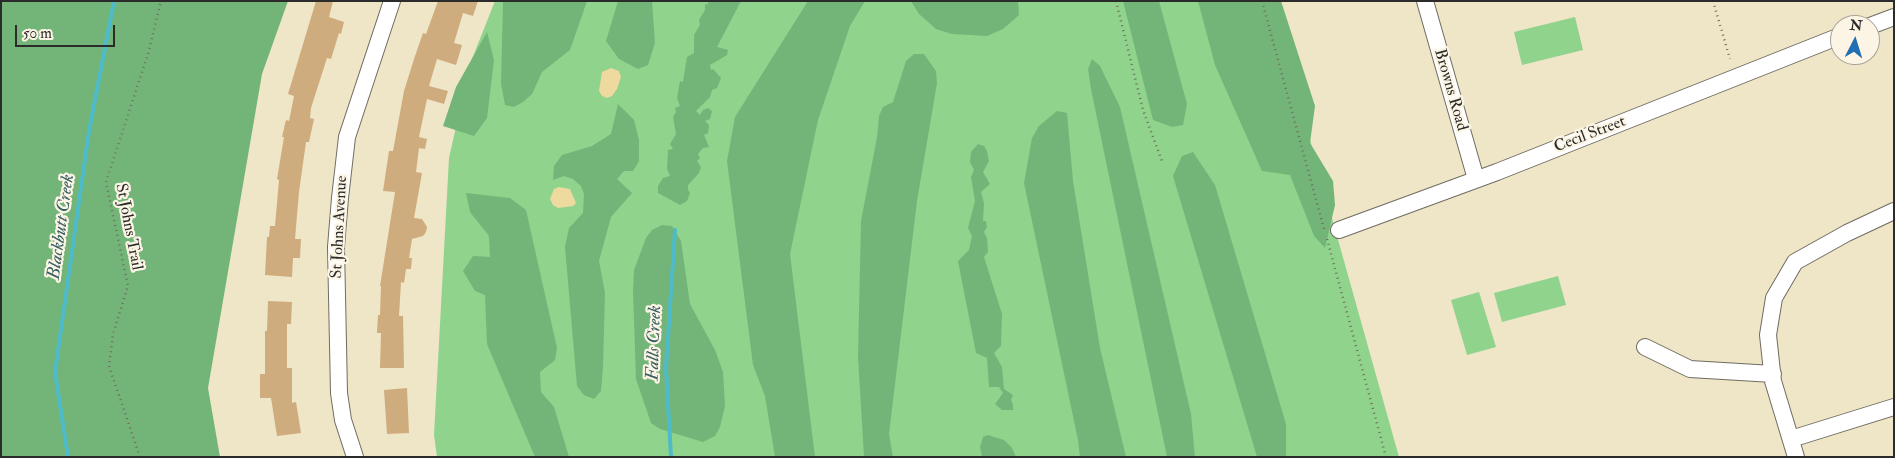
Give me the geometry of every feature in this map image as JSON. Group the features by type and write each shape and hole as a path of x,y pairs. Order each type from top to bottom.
{"street":[{"name":"St Johns Avenue","path":"355,457 343,420 339,393 336,247 347,137 392,1"},
{"name":"Browns Road","path":"1425,1 1476,179"},
{"path":"1880,22 1894,17"},
{"name":"Cecil Street","path":"1339,230 1476,179 1830,40"},
{"path":"1796,457 1773,374 1768,335 1774,298 1795,262 1847,233 1894,211"},
{"path":"1645,348 1690,369 1773,374"},
{"path":"1791,439 1894,407"}],"path":[{"name":"St Johns Trail","path":"140,457 109,366 113,334 128,286 106,182 148,54 161,1"},
{"path":"1116,1 1143,110 1162,164"},
{"path":"1262,1 1386,457"},
{"path":"1713,1 1730,60"}],"green space":[{"path":"1,1 288,1 262,74 208,388 220,457 1,457"},
{"path":"495,1 1271,1 1399,457 437,457 434,435 449,158 470,64"},
{"path":"503,1 587,1 570,50 542,72 532,94 514,107 505,105 501,84"},
{"path":"618,1 652,1 655,43 648,65 638,69 619,59 606,41"},
{"path":"709,1 741,1 717,47 728,50 727,55 710,65 711,70 713,69 721,78 717,88 712,90 710,97 696,111 700,115 703,110 708,108 712,111 710,119 705,121 709,125 708,133 704,135 709,147 703,148 698,154 700,158 697,161 701,167 699,173 688,185 690,193 687,201 680,205 658,193 658,186 663,178 670,176 667,169 668,150 673,149 670,144 676,134 673,117 676,112 675,108 680,106 677,98 680,81 683,82 687,57 694,53 694,35 700,25 699,20 705,10 705,4 707,5"},
{"path":"808,1 865,1 850,26 818,120 790,254 815,457 775,457 765,396 753,365 727,161 735,117"},
{"path":"911,1 1018,1 1019,15 1003,29 987,36 952,34 936,29 919,14"},
{"path":"1123,1 1159,1 1187,104 1183,125 1172,127 1153,120"},
{"path":"1198,1 1281,1 1315,106 1310,143 1333,181 1335,205 1325,248 1314,236 1290,175 1262,171 1215,65"},
{"path":"1575,17 1583,50 1522,65 1514,32"},
{"path":"487,32 494,60 487,118 474,136 443,126 456,87"},
{"path":"914,54 924,54 936,71 937,83 917,201 889,434 893,457 864,457 858,357 861,221 877,137 879,116 883,107 893,102 906,61"},
{"path":"1092,59 1100,66 1120,107 1191,414 1195,457 1167,457 1091,89 1088,69"},
{"path":"618,104 634,120 639,140 639,161 633,171 624,171 617,179 632,193 611,217 599,261 605,293 603,367 601,391 594,399 584,395 577,386 565,247 569,228 583,213 584,194 581,186 573,179 564,176 553,180 554,166 562,155 592,146 611,134"},
{"path":"1057,111 1067,113 1073,181 1100,348 1126,457 1080,457 1024,183 1032,138 1039,126"},
{"path":"978,144 984,146 989,161 983,172 990,184 981,192 984,203 983,221 986,221 987,227 984,232 987,238 988,252 984,257 1002,314 1001,346 994,353 1002,367 1004,389 1013,395 1011,400 1013,410 1002,410 995,404 1003,393 999,387 989,387 987,358 976,353 958,261 969,250 972,236 968,228 975,201 971,177 974,170 970,162 971,152"},
{"path":"1193,152 1215,185 1286,424 1285,457 1257,457 1173,176 1182,156"},
{"path":"466,193 510,198 526,210 557,348 555,360 540,372 541,392 554,407 569,457 535,457 487,344 485,295 475,291 463,271 473,256 490,257 489,236 470,212"},
{"path":"662,225 672,226 681,241 690,304 715,350 723,372 725,406 720,427 715,436 703,442 660,429 651,423 636,379 634,270 646,238 652,230"},
{"path":"1558,276 1566,305 1502,322 1494,293"},
{"path":"1479,292 1496,347 1467,355 1451,300"},
{"path":"988,435 1004,440 1012,448 1016,457 982,457 980,447 983,437"}],"sand":[{"path":"611,68 619,71 621,77 617,89 612,96 607,98 602,96 599,91 602,72"},
{"path":"559,187 570,189 576,203 573,206 558,208 553,205 550,199 554,189"}],"building":[{"path":"316,1 333,1 329,17 344,22 331,59 327,58 311,108 310,118 314,119 309,142 306,142 295,239 301,239 300,258 293,258 292,277 265,275 267,237 269,237 270,226 275,226 279,180 277,179 284,137 282,137 286,120 289,121 294,96 288,94"},
{"path":"438,1 478,1 473,16 463,13 454,43 462,45 456,65 437,59 429,86 448,91 444,104 427,99 419,137 427,139 425,149 419,148 416,172 422,173 414,218 422,219 427,227 423,236 412,239 409,258 412,258 411,269 406,269 404,283 401,282 399,316 403,316 404,368 380,368 381,333 377,333 378,315 380,315 380,286 395,192 383,191 389,151 393,151 404,91 415,56 423,33 426,34"},
{"path":"268,301 292,302 291,324 287,324 287,368 292,368 292,403 296,402 301,433 277,436 271,398 260,398 260,374 265,374 265,331 267,331"},
{"path":"407,388 409,433 387,434 384,390"}],"waterway":[{"name":"Blackbutt Creek","path":"68,457 55,372 89,131 114,1"},
{"name":"Falls Creek","path":"671,457 666,368 675,230"}]}
